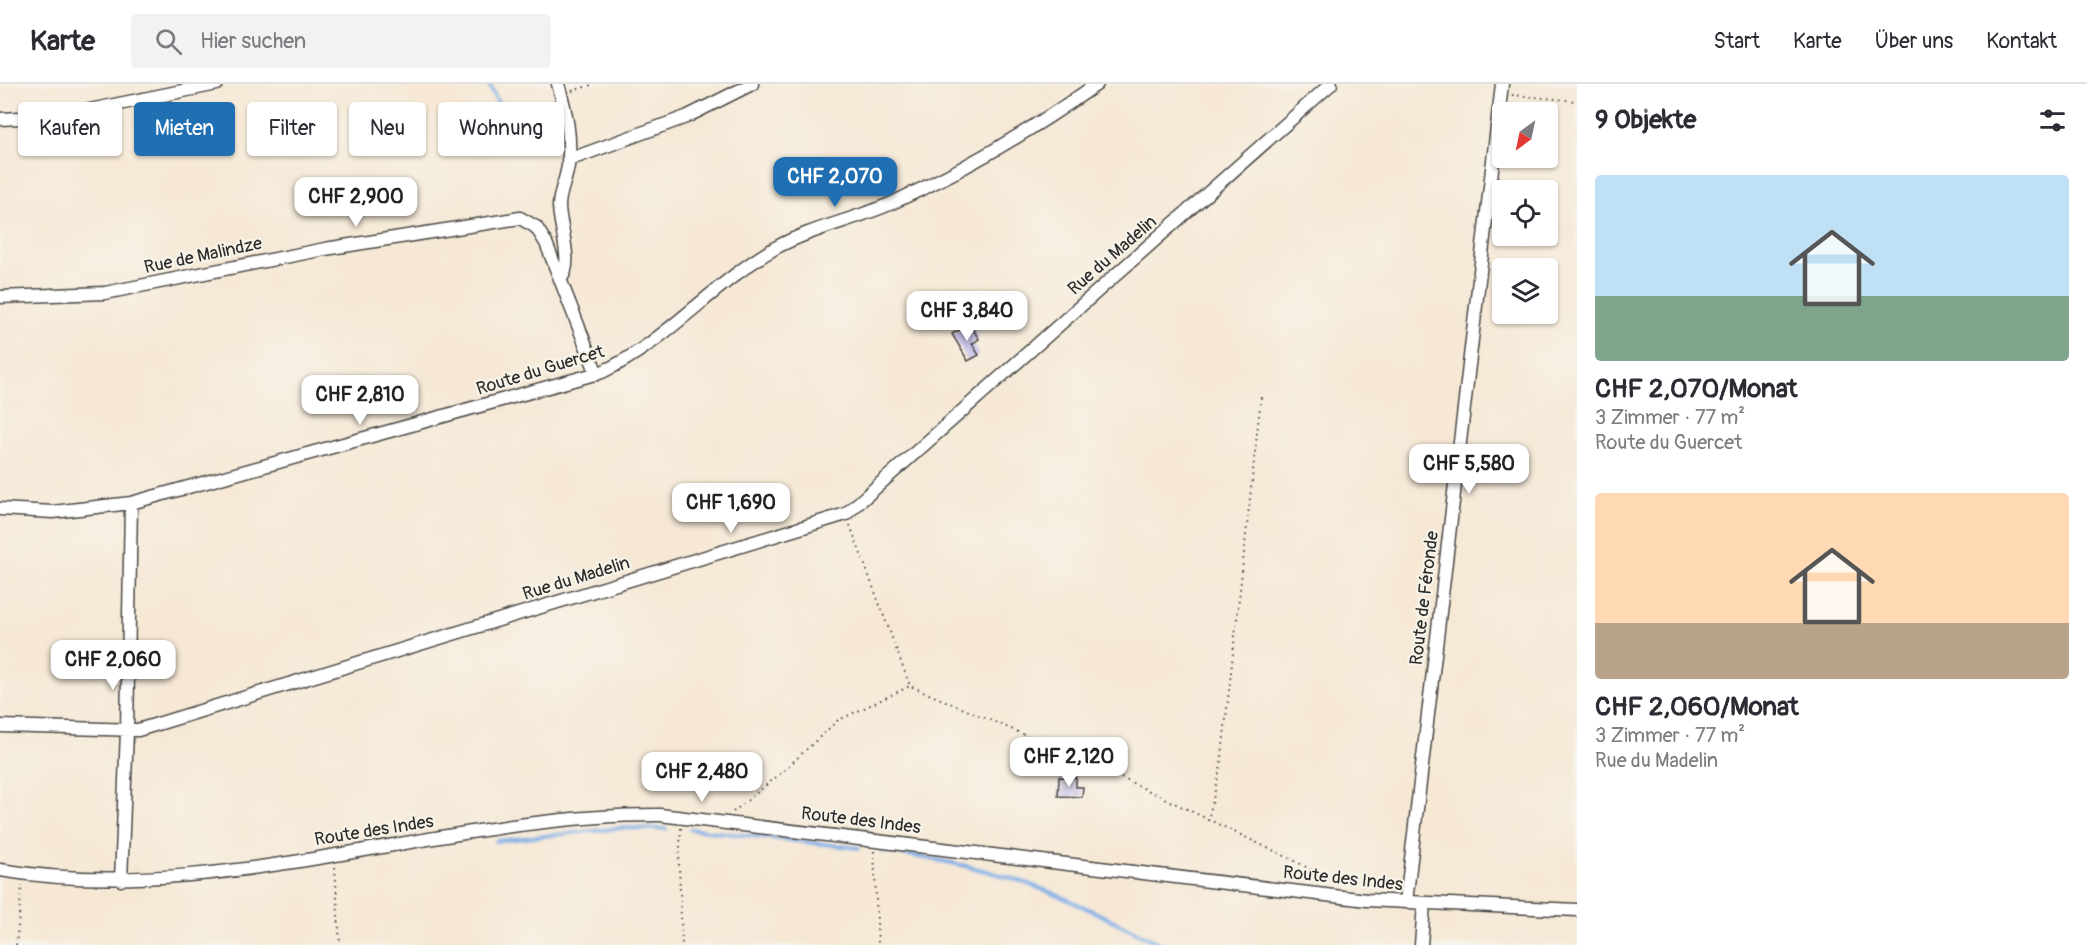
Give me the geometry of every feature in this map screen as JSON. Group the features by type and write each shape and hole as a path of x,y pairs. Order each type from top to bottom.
{"street":[{"path":"0,119 60,116 217,84"},
{"path":"568,160 686,117 725,100 752,84"},
{"name":"Route du Guercet","path":"0,508 53,512 131,503 597,374 630,356 771,250 878,209 924,187 1021,133 1097,84"},
{"name":"Rue du Madelin","path":"0,726 127,731 155,725 846,514 1331,84"},
{"path":"560,89 567,118 568,160 559,204 566,256 565,271 561,278"},
{"name":"Route de Féronde","path":"1406,902 1501,89"},
{"name":"Rue de Malindze","path":"0,297 105,293 325,249 515,218 528,221 538,230 561,278 597,374"},
{"path":"121,880 127,731 131,503"},
{"name":"Route des Indes","path":"0,870 121,880 220,872 560,820 616,815 682,816 1347,898 1424,904 1577,910"},
{"path":"1421,945 1424,904"}],"path":[{"path":"560,89 596,84"},
{"path":"1501,89 1577,102"},
{"path":"1208,821 1221,764 1261,397"},
{"path":"846,514 910,686 1091,763 1325,876 1341,889 1347,898"},
{"path":"729,822 730,816 737,808 780,774 837,721 910,686"},
{"path":"682,816 679,865 682,945"},
{"path":"874,839 878,945"},
{"path":"333,855 340,945"},
{"path":"16,945 23,873"}],"building":[{"path":"970,324 979,339 972,344 979,355 968,361 952,334"},
{"path":"1059,777 1076,778 1076,787 1083,787 1082,797 1058,796"}],"waterway":[{"path":"489,84 498,102"},
{"path":"496,841 621,828 666,829"},
{"path":"690,829 859,848"},
{"path":"882,851 929,858 992,872 1047,891 1163,945"}]}
